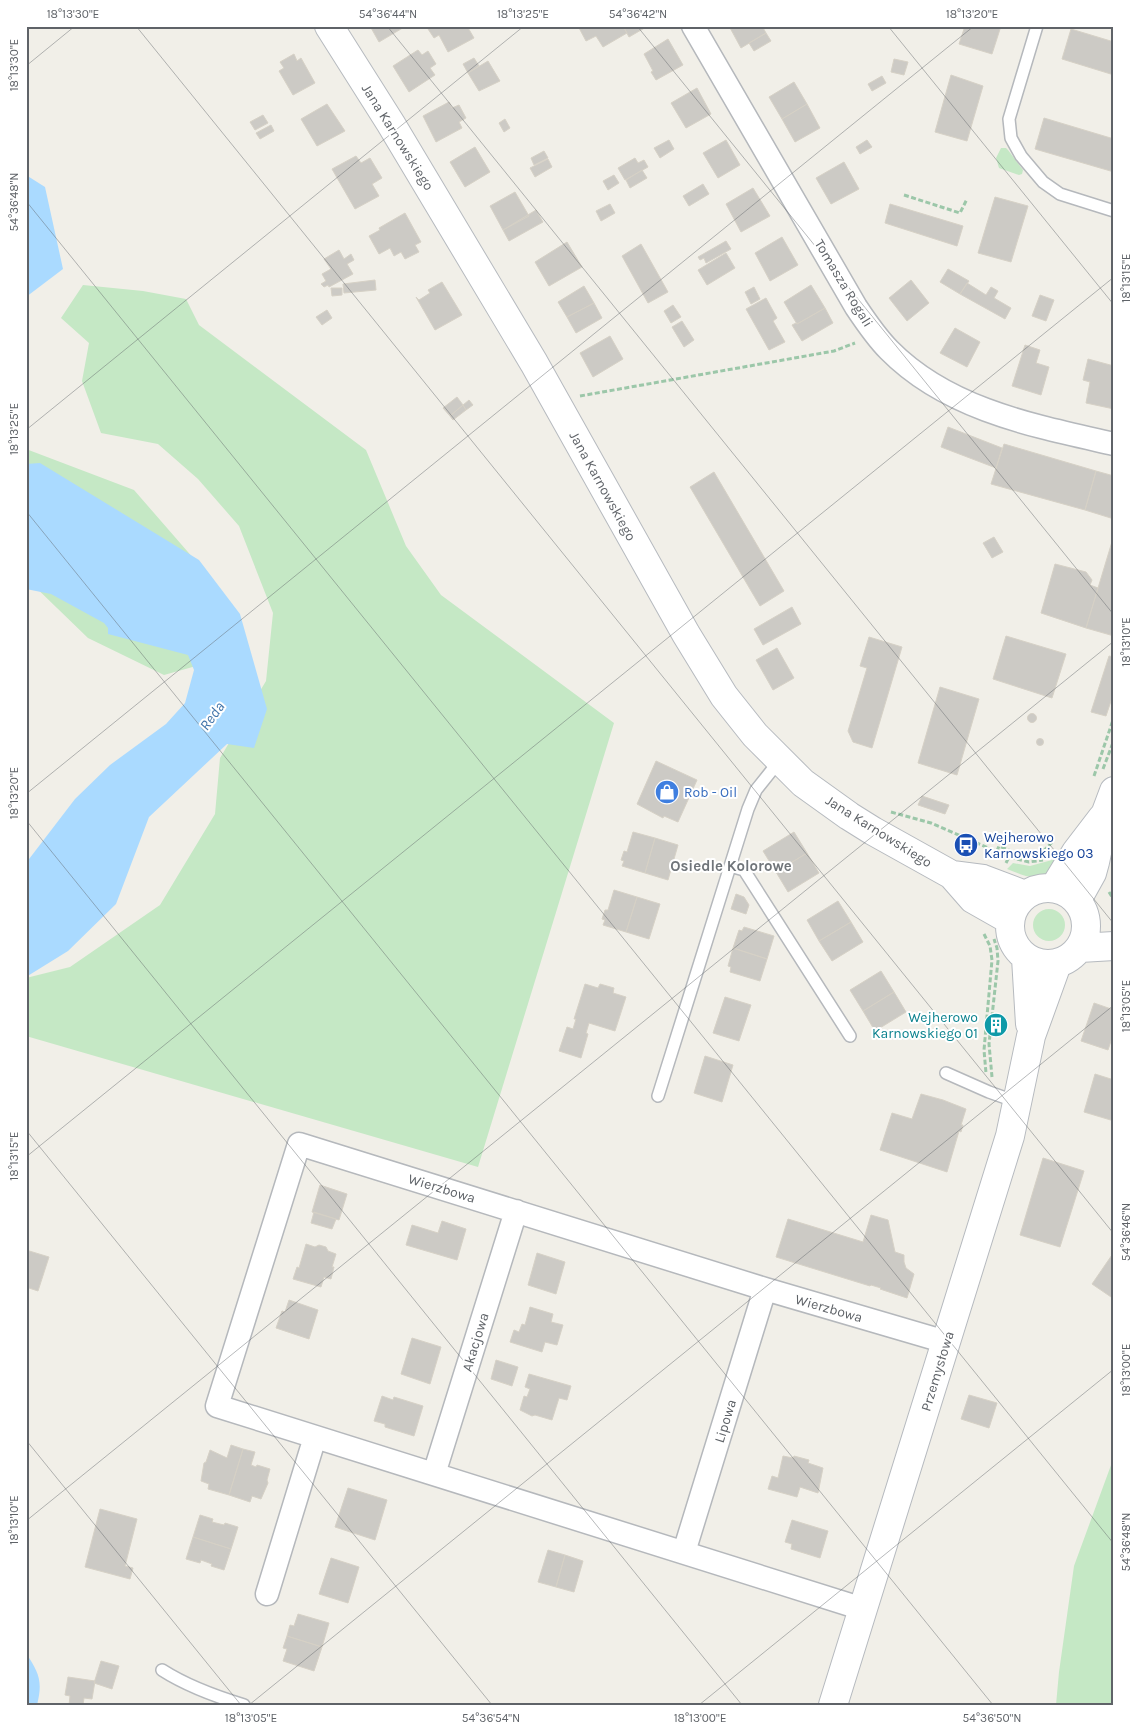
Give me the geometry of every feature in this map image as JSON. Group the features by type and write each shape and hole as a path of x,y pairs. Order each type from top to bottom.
{"main road":[{"name":"Jana Karnowskiego","path":"329,26 470,254 558,405 686,634 724,696 755,735 803,783 849,816 952,875 1001,928"},
{"path":"1072,902 1092,873 1104,789"},
{"name":"Jana Karnowskiego","path":"952,875 984,879 1025,895"},
{"path":"1072,902 1086,934 1080,948 1070,958 1057,964 1041,964 1026,958 1016,948 1010,934 1001,928 1015,906 1025,895 1039,889 1072,902 1114,928"},
{"path":"1080,948 1114,946"},
{"name":"Przemysłowa","path":"1026,958 1031,1036"},
{"name":"Przemysłowa","path":"834,1705 1010,1136 1001,1096 1031,1036 1057,964"}],"street":[{"name":"Tomasza Rogali","path":"693,26 856,308 888,350 939,388 967,403 1016,420 1114,444"},
{"name":"Wierzbowa","path":"863,1609 218,1406 299,1144 516,1210 765,1290 946,1342"},
{"name":"Akacjowa","path":"434,1474 516,1210"},
{"name":"Lipowa","path":"684,1552 765,1290"},
{"path":"266,1594 315,1437"}],"lane":[{"path":"1037,26 1009,119 1011,138 1021,156 1043,182 1060,194 1114,211"},
{"path":"658,1096 748,809 756,790 780,760"},
{"path":"730,866 744,870 850,1036"},
{"path":"946,1073 1001,1096"},
{"path":"162,1670 181,1682 210,1695 244,1705"}],"path":[{"path":"904,195 960,213 967,198"},
{"path":"558,405 571,398 834,351 864,340 874,333"},
{"path":"1104,789 1114,717"},
{"path":"1104,789 1114,740"},
{"path":"887,811 925,820 1009,857 1028,862 1049,857"},
{"path":"991,864 999,846 1021,856 1036,855 1042,852 1053,840"},
{"path":"1003,869 1009,857"},
{"path":"1001,928 996,948 998,961 989,1044 1001,1096"},
{"path":"982,931 990,946 992,960 984,1050 1001,1096"}],"green space":[{"path":"1001,148 1008,150 1023,170 1022,174 1019,175 999,168 996,158"},
{"path":"83,285 143,291 186,299 199,325 366,450 406,546 441,595 614,723 478,1167 26,1036 26,978 70,967 160,905 215,814 220,758 266,681 273,613 239,526 198,479 158,444 101,433 82,381 89,343 61,318"},
{"path":"26,449 134,490 201,567 214,661 164,675 88,638 26,578"},
{"path":"1058,860 1047,873 1036,877 1029,877 1007,869 1013,863 1030,866"},
{"path":"1049,909 1061,913 1065,925 1061,937 1049,941 1037,937 1033,925 1037,913"},
{"path":"1114,1457 1114,1705 1056,1705 1074,1566"}],"water":[{"path":"26,175 45,187 63,269 26,297"},
{"name":"Reda","path":"40,463 199,560 240,614 267,709 254,748 227,744 149,817 116,904 68,951 26,977 26,863 75,799 110,765 166,724 185,703 194,670 188,655 108,634 108,628 104,623 51,594 26,589 26,464"},
{"path":"26,1653 39,1678 40,1690 37,1705 26,1705"}],"building":[{"path":"370,26 406,26 379,42"},
{"path":"433,26 467,26 474,38 448,52 439,35 434,38 428,29"},
{"path":"578,26 623,26 627,33 603,47 596,36 586,41"},
{"path":"623,26 648,26 629,37"},
{"path":"729,26 762,26 766,33 741,48"},
{"path":"965,26 1001,26 992,54 959,44"},
{"path":"1071,29 1114,42 1114,75 1062,59"},
{"path":"766,33 771,41 754,51 749,43"},
{"path":"668,39 683,65 656,80 644,54"},
{"path":"418,50 422,55 428,51 436,64 430,68 435,75 409,92 393,66"},
{"path":"294,54 297,61 301,58 315,83 293,95 279,71 284,68 280,62"},
{"path":"474,58 479,66 468,73 463,64"},
{"path":"894,59 908,62 904,75 891,72"},
{"path":"488,61 500,81 479,91 468,73"},
{"path":"951,75 983,86 967,141 935,132"},
{"path":"882,76 886,83 872,91 868,84"},
{"path":"794,82 807,104 782,119 769,97"},
{"path":"697,88 711,114 686,128 671,103"},
{"path":"449,102 452,108 459,105 466,118 459,122 462,128 436,142 423,116"},
{"path":"327,104 345,131 317,146 301,119"},
{"path":"807,104 820,128 795,142 782,119"},
{"path":"263,115 268,123 255,130 250,122"},
{"path":"1044,118 1114,139 1114,172 1035,149"},
{"path":"505,119 510,128 504,132 499,123"},
{"path":"271,125 274,131 260,139 256,133"},
{"path":"669,140 674,149 660,158 654,148"},
{"path":"726,140 740,165 718,178 703,153"},
{"path":"867,140 872,147 860,154 856,147"},
{"path":"475,147 490,172 465,187 450,162"},
{"path":"544,151 548,158 534,165 531,158"},
{"path":"356,156 361,163 370,158 382,178 372,184 379,196 355,209 332,169"},
{"path":"635,158 638,163 644,160 648,167 625,180 618,168"},
{"path":"548,159 552,167 535,177 530,168"},
{"path":"844,162 859,189 831,204 816,178"},
{"path":"642,170 647,178 630,188 626,180"},
{"path":"614,175 619,183 608,190 603,181"},
{"path":"703,184 709,194 689,206 683,196"},
{"path":"753,188 770,216 741,232 726,204"},
{"path":"515,192 529,216 503,230 490,206"},
{"path":"995,197 1028,206 1011,262 978,253"},
{"path":"610,204 615,213 601,221 596,211"},
{"path":"890,204 963,226 957,246 885,223"},
{"path":"536,210 543,222 509,241 503,230"},
{"path":"405,213 421,242 415,245 419,252 405,259 401,252 394,256 390,248 379,254 369,236"},
{"path":"782,237 798,265 770,281 755,253"},
{"path":"726,241 731,249 706,263 704,258 700,260 698,257"},
{"path":"567,242 582,267 549,286 535,262"},
{"path":"641,244 668,292 648,303 622,256"},
{"path":"339,250 344,259 351,254 354,260 347,264 353,274 329,287 328,285 324,287 321,284 326,281 322,274 331,269 324,259"},
{"path":"726,253 735,268 707,285 698,270"},
{"path":"948,269 969,281 960,294 940,282"},
{"path":"375,280 376,290 344,293 343,284"},
{"path":"911,280 929,303 907,321 889,298"},
{"path":"442,282 462,315 435,330 416,297 419,300 430,293 428,290"},
{"path":"967,283 986,295 991,287 998,291 994,298 1011,308 1005,319 960,294"},
{"path":"811,285 825,308 797,324 784,302"},
{"path":"584,286 594,303 567,317 558,302"},
{"path":"754,287 760,299 751,304 745,292"},
{"path":"331,288 342,288 342,295 332,296"},
{"path":"1040,295 1054,300 1046,321 1032,316"},
{"path":"766,298 777,318 773,321 785,342 769,350 746,309"},
{"path":"594,303 602,318 576,333 567,317"},
{"path":"673,305 681,317 671,323 664,311"},
{"path":"825,308 833,323 802,341 792,325"},
{"path":"327,310 332,318 322,325 316,317"},
{"path":"682,321 694,340 684,347 672,327"},
{"path":"955,328 980,342 967,367 940,353"},
{"path":"610,336 623,359 593,377 580,353"},
{"path":"1025,345 1040,350 1036,363 1049,367 1041,395 1012,386"},
{"path":"1088,359 1114,366 1114,409 1086,403 1090,382 1083,380"},
{"path":"457,397 463,405 450,416 443,408"},
{"path":"469,400 473,405 466,410 463,405"},
{"path":"463,405 466,410 453,420 450,416"},
{"path":"948,427 1002,448 996,468 941,447"},
{"path":"1004,444 1096,471 1085,510 991,484"},
{"path":"1096,471 1114,476 1114,519 1085,510"},
{"path":"714,472 784,591 760,606 690,487"},
{"path":"1114,535 1114,636 1086,628"},
{"path":"994,537 1003,552 992,558 983,543"},
{"path":"1055,564 1086,572 1092,580 1090,585 1098,588 1086,628 1041,613"},
{"path":"792,607 801,624 763,645 754,629"},
{"path":"1006,636 1066,654 1052,698 993,679"},
{"path":"869,637 902,647 872,748 853,742 848,731 867,668 860,666"},
{"path":"777,648 794,678 773,690 756,660"},
{"path":"1109,656 1114,657 1114,692 1106,716 1091,712"},
{"path":"940,687 979,699 957,775 918,763"},
{"path":"1032,714 1036,718 1032,722 1028,718"},
{"path":"1040,738 1044,742 1040,746 1036,742"},
{"name":"Rob - Oil","path":"656,761 697,780 678,822 664,816 663,818 637,804"},
{"path":"922,796 949,805 945,814 918,805"},
{"path":"633,832 655,838 645,873 622,866 624,861 621,860 624,851 627,852"},
{"path":"794,832 807,853 776,872 763,851"},
{"path":"655,838 678,845 668,880 645,873"},
{"path":"807,853 819,873 788,892 776,872"},
{"path":"614,890 637,897 626,932 603,925 605,920 602,919 605,910 608,910"},
{"path":"736,894 744,897 749,905 746,914 731,909"},
{"path":"637,897 660,904 649,939 626,932"},
{"path":"838,901 851,922 819,941 807,920"},
{"path":"851,922 863,942 832,961 819,941"},
{"path":"744,927 774,936 767,959 733,948 739,930 742,931"},
{"path":"733,948 767,959 760,981 730,972 731,967 728,966"},
{"path":"881,971 894,992 863,1011 850,990"},
{"path":"585,984 598,988 600,984 614,988 613,993 626,997 615,1031 589,1023 581,1058 559,1051 567,1027 573,1029 576,1019 574,1019"},
{"path":"894,992 906,1012 875,1031 863,1011"},
{"path":"725,997 751,1005 739,1041 713,1033"},
{"path":"1094,1003 1114,1010 1114,1032 1108,1050 1081,1041"},
{"name":"Wejherowo Karnowskiego 01","path":"995,1017 999,1018 998,1033 993,1033"},
{"path":"705,1056 733,1065 722,1102 694,1093"},
{"path":"1095,1074 1114,1080 1114,1121 1084,1112"},
{"path":"921,1094 966,1109 961,1132 959,1131 947,1172 880,1150 892,1113 912,1119"},
{"path":"1043,1158 1084,1171 1060,1247 1020,1235"},
{"path":"320,1185 347,1194 339,1220 312,1212"},
{"path":"314,1212 336,1219 332,1229 311,1223"},
{"path":"871,1215 888,1220 895,1252 904,1255 906,1268 914,1274 907,1298 881,1288 776,1257 788,1219 863,1242"},
{"path":"442,1221 466,1229 457,1260 406,1245 412,1225 438,1233"},
{"path":"306,1244 315,1247 319,1245 326,1247 328,1251 336,1254 331,1279 324,1277 321,1287 293,1279 297,1267 299,1268"},
{"path":"26,1250 49,1257 38,1291 26,1287"},
{"path":"1114,1252 1114,1299 1092,1284"},
{"path":"537,1253 565,1262 556,1294 528,1285"},
{"path":"289,1300 318,1310 309,1339 276,1328 282,1311 285,1312"},
{"path":"530,1307 553,1314 551,1322 563,1325 557,1345 545,1342 542,1352 510,1342 514,1330 519,1332 522,1324 525,1325"},
{"path":"412,1338 441,1347 430,1384 401,1374"},
{"path":"496,1360 518,1367 512,1386 491,1379"},
{"path":"529,1374 571,1386 567,1400 559,1398 552,1420 535,1415 532,1416 520,1410 524,1396 527,1397 530,1389 525,1387"},
{"path":"969,1395 997,1403 989,1428 961,1419"},
{"path":"382,1396 393,1400 394,1397 423,1406 414,1436 385,1427 385,1424 374,1421"},
{"path":"231,1445 243,1449 229,1495 208,1489 209,1484 201,1481 204,1463 210,1450 227,1458"},
{"path":"243,1449 255,1452 251,1465 270,1469 268,1483 261,1499 252,1496 250,1502 229,1495"},
{"path":"783,1456 793,1458 794,1456 809,1460 808,1463 823,1468 818,1493 800,1487 797,1497 768,1489 772,1476 778,1478"},
{"path":"348,1488 387,1500 375,1540 335,1527"},
{"path":"100,1509 137,1519 125,1566 133,1568 130,1579 85,1567"},
{"path":"200,1515 213,1519 212,1522 238,1527 231,1549 193,1537"},
{"path":"792,1520 828,1531 820,1558 791,1549 792,1544 785,1542"},
{"path":"193,1537 231,1549 224,1570 211,1566 212,1564 201,1560 200,1563 186,1559"},
{"path":"548,1550 565,1555 556,1587 538,1582"},
{"path":"565,1555 583,1561 574,1592 556,1587"},
{"path":"331,1558 359,1567 348,1603 319,1594"},
{"path":"298,1614 329,1623 322,1647 287,1636 290,1625 294,1626"},
{"path":"287,1636 322,1647 314,1671 283,1661 287,1649 283,1648"},
{"path":"101,1661 119,1666 112,1689 94,1683"},
{"path":"68,1677 95,1681 92,1699 84,1698 83,1705 69,1705 70,1696 65,1695"}],"place":[{"name":"Rob - Oil","path":"667,792"},
{"name":"Wejherowo Karnowskiego 03","path":"966,845"},
{"name":"Wejherowo Karnowskiego 01","path":"996,1025"}],"district":[{"name":"Osiedle Kolorowe","path":"731,866"}]}
